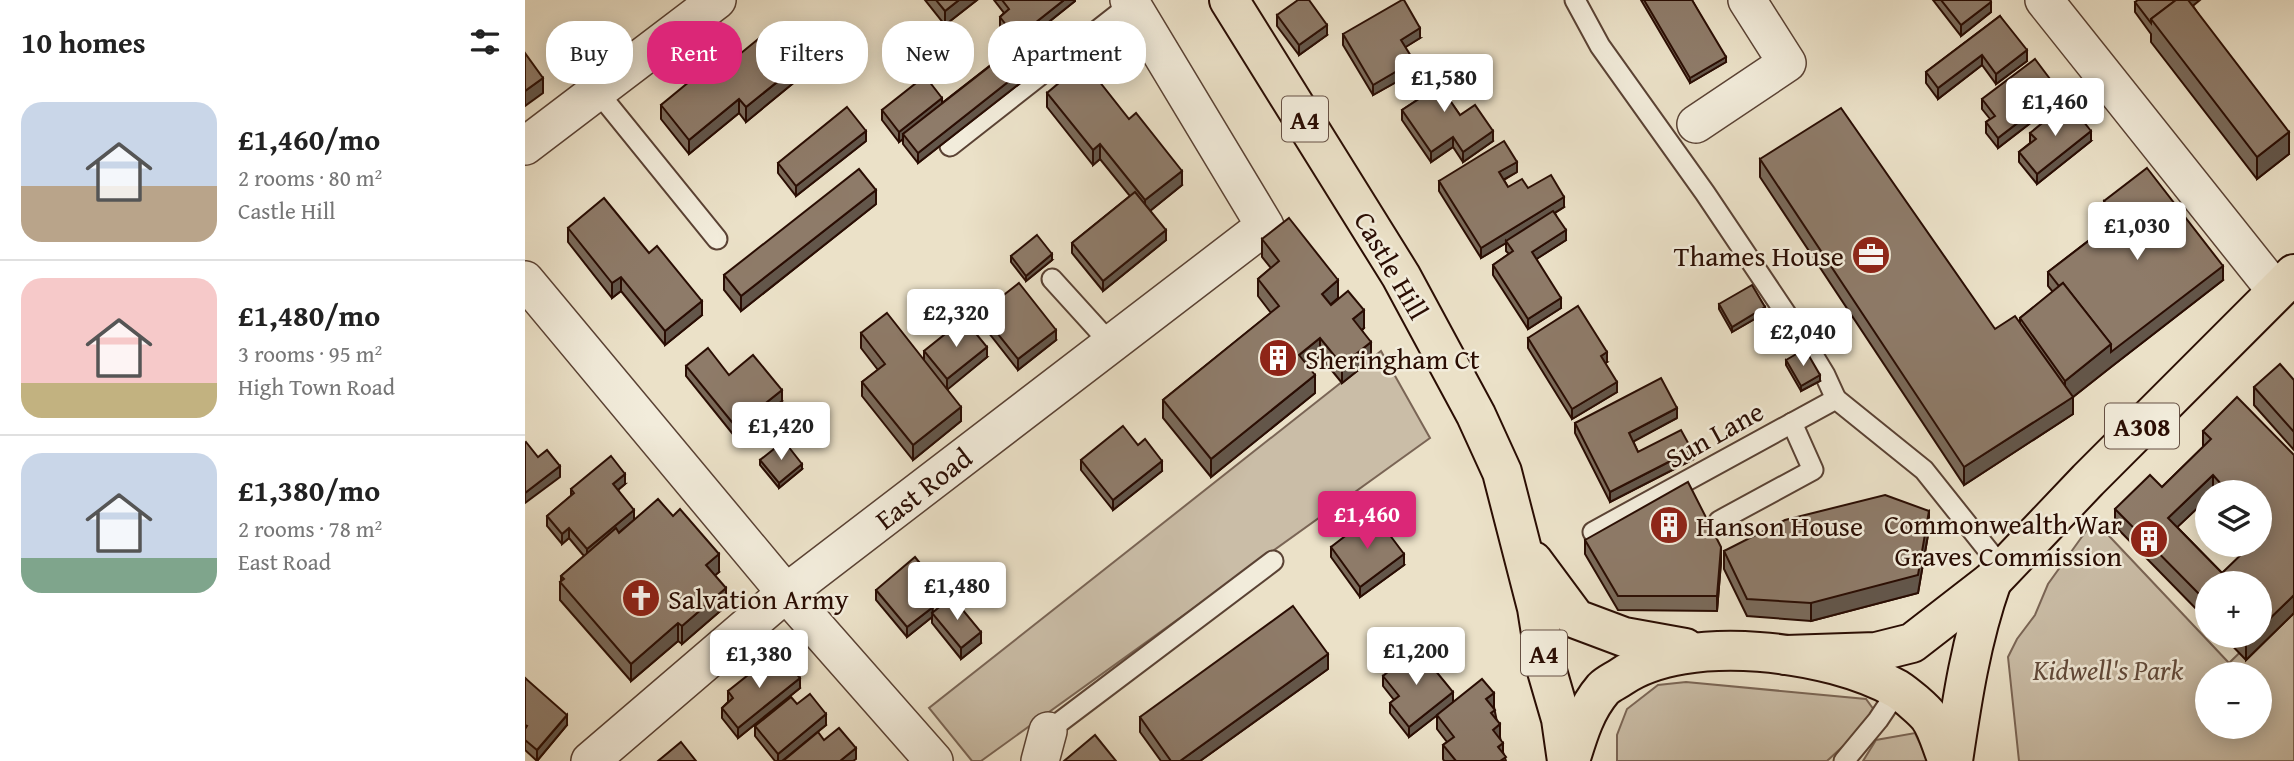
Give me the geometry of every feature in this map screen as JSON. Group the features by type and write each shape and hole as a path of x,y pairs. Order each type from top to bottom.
{"main road":[{"name":"Castle Hill","path":"1229,0 1401,276 1476,415 1502,472 1522,546"},
{"name":"A308","path":"1786,655 1877,652 1912,643 1998,575 2088,480 2285,283"},
{"name":"A4","path":"1522,546 1576,619 1624,637 1701,652 1786,655 1849,668 1898,690 1929,717 1950,761"},
{"name":"A4","path":"1522,546 1568,761"},
{"name":"A308","path":"1950,761 1979,616 1998,575"},
{"name":"A4","path":"1568,761 1583,720 1604,688 1637,666 1663,658 1701,652"}],"street":[{"path":"525,146 717,0"},
{"path":"1696,124 1787,63 1747,0"},
{"path":"2044,0 2285,283"},
{"name":"East Road","path":"590,761 786,593 1265,226 1130,2"},
{"path":"525,280 786,593 934,761"}],"lane":[{"path":"1575,0 1600,46 1705,193 1805,342 1836,400 1924,470 1998,575"},
{"path":"950,146 1130,2"},
{"path":"597,91 717,239"},
{"path":"1052,279 1111,344"},
{"name":"Sun Lane","path":"1593,532 1836,400"},
{"path":"1719,521 1812,470 1791,423"},
{"path":"1044,746 1273,561"},
{"path":"1844,761 1878,720 1898,690"}],"green space":[{"path":"1381,351 1430,438 981,761 972,761 929,708"},
{"name":"Kidwell's Park","path":"2094,520 2195,627 2195,648 2215,648 2228,662 2195,662 2195,739 2272,739 2272,662 2230,662 2244,648 2272,648 2272,621 2294,600 2294,761 2019,761 2008,657 2017,639 2035,615 2048,584"},
{"path":"1686,682 1866,699 1874,710 1852,738 1827,761 1617,761 1617,735 1627,709 1658,685"},
{"path":"1915,733 1928,761 1863,761 1876,740"}],"building":[{"path":"936,0 959,0 945,11"},
{"path":"1002,0 1064,0 1037,21 1003,21 1000,17 1009,9"},
{"path":"1298,0 1309,0 1327,25 1299,45 1277,15"},
{"path":"1402,0 1420,28 1401,40 1414,61 1373,85 1343,34"},
{"path":"1644,0 1692,0 1726,57 1690,78"},
{"path":"1941,0 1990,0 1991,2 1961,25"},
{"path":"2176,0 2151,19 2151,23 2135,2"},
{"path":"2176,0 2188,0 2289,132 2257,157 2151,19"},
{"path":"2000,16 2027,50 1996,74 1982,55 1938,88 1926,72"},
{"path":"756,41 756,84 775,84 746,107 739,99 689,140 661,105 686,84 742,84 742,52"},
{"path":"525,53 543,78 525,91"},
{"path":"2035,59 2059,91 1998,138 1986,122 1995,116 1982,99"},
{"path":"1444,61 1457,80 1443,90 1460,115 1475,105 1493,131 1463,152 1453,137 1431,152 1402,110 1425,95 1415,81"},
{"path":"988,68 988,84 1005,84 918,153 903,134 967,84 974,84 974,79"},
{"path":"915,84 931,84 942,98 899,132 882,110"},
{"path":"1058,84 1101,84 1129,119 1136,113 1182,171 1145,200 1100,144 1093,150 1047,93"},
{"path":"2068,102 2091,131 2037,174 2019,152 2036,139 2030,133"},
{"path":"847,107 866,131 796,186 778,163"},
{"name":"Thames House","path":"1841,108 1995,329 2015,316 2073,397 1964,467 1760,159"},
{"path":"1504,141 1517,162 1499,172 1508,187 1522,179 1528,188 1551,175 1564,197 1481,248 1439,181"},
{"path":"2147,168 2223,266 2111,352 2111,344 2063,283 2059,286 2048,272 2117,219 2104,201"},
{"path":"859,169 876,190 741,296 724,275"},
{"path":"1135,192 1166,230 1103,281 1072,243"},
{"path":"604,198 649,253 657,246 702,301 665,331 621,277 612,283 568,228"},
{"path":"1553,211 1566,230 1532,252 1561,298 1528,319 1493,265 1513,251 1506,241"},
{"name":"Sheringham Ct","path":"1289,218 1338,280 1322,294 1331,305 1348,291 1364,310 1353,319 1371,342 1342,365 1320,338 1299,355 1315,375 1211,459 1163,400 1279,306 1258,279 1279,261 1262,239"},
{"path":"1037,235 1052,254 1026,276 1011,256"},
{"path":"1019,283 1056,330 1018,359 981,313"},
{"path":"2063,283 2111,344 2065,381 2020,318"},
{"path":"1752,285 1765,307 1732,327 1719,304"},
{"path":"1578,306 1607,352 1601,356 1617,382 1572,409 1528,338"},
{"path":"887,313 961,407 913,445 862,382 885,364 861,333"},
{"path":"964,319 987,347 947,379 924,351"},
{"path":"708,348 729,375 753,355 782,390 736,427 686,366"},
{"path":"1805,349 1820,375 1801,386 1786,360"},
{"path":"2280,364 2294,380 2294,432 2254,387"},
{"path":"1661,378 1677,408 1629,433 1638,452 1681,430 1692,450 1610,492 1575,423"},
{"name":"Commonwealth War Graves Commission","path":"2237,397 2294,455 2294,595 2272,616 2272,571 2224,571 2239,557 2272,557 2272,480 2217,480 2213,475 2208,480 2195,480 2195,492 2168,518 2195,546 2195,557 2206,557 2220,571 2195,571 2195,590 2115,509 2150,475 2162,487 2211,439 2203,431"},
{"path":"1123,426 1138,445 1145,439 1162,461 1113,500 1081,460"},
{"path":"784,441 802,464 779,483 760,460"},
{"path":"525,443 538,457 547,450 560,466 525,493"},
{"path":"611,456 625,474 613,484 634,510 587,549 569,528 562,534 547,516 574,493 571,489"},
{"name":"Hanson House","path":"1688,482 1721,547 1717,596 1618,596 1585,540"},
{"path":"1885,495 1929,511 1918,575 1811,603 1747,599 1724,551 1785,520"},
{"name":"Salvation Army","path":"658,499 673,516 680,509 719,554 706,565 726,588 682,626 678,623 631,664 560,582 564,579 561,576 616,528 619,533"},
{"path":"1374,514 1404,554 1360,587 1331,547"},
{"path":"915,557 936,583 922,594 933,607 907,627 876,590"},
{"path":"952,597 981,632 961,648 932,613"},
{"path":"1293,606 1328,654 1180,761 1171,761 1140,717"},
{"path":"1417,648 1453,692 1409,727 1390,703 1399,696 1383,676"},
{"path":"782,657 800,678 738,728 722,708 733,698 728,691 767,660 771,666"},
{"path":"525,678 567,715 537,750 525,740"},
{"path":"1482,679 1494,693 1486,699 1495,710 1491,713 1500,724 1493,730 1503,743 1498,747 1506,757 1500,761 1456,761 1443,745 1454,737 1437,715"},
{"path":"810,694 826,714 778,754 755,726 791,697 797,704"},
{"path":"839,728 856,748 840,761 783,761 818,732 824,740"},
{"path":"1095,735 1116,761 1064,761"},
{"path":"681,742 696,761 658,761"}],"place":[{"name":"Thames House","path":"1871,255"},
{"name":"Sheringham Ct","path":"1278,358"},
{"name":"Hanson House","path":"1669,525"},
{"name":"Commonwealth War Graves Commission","path":"2149,539"},
{"name":"Salvation Army","path":"641,598"}]}
